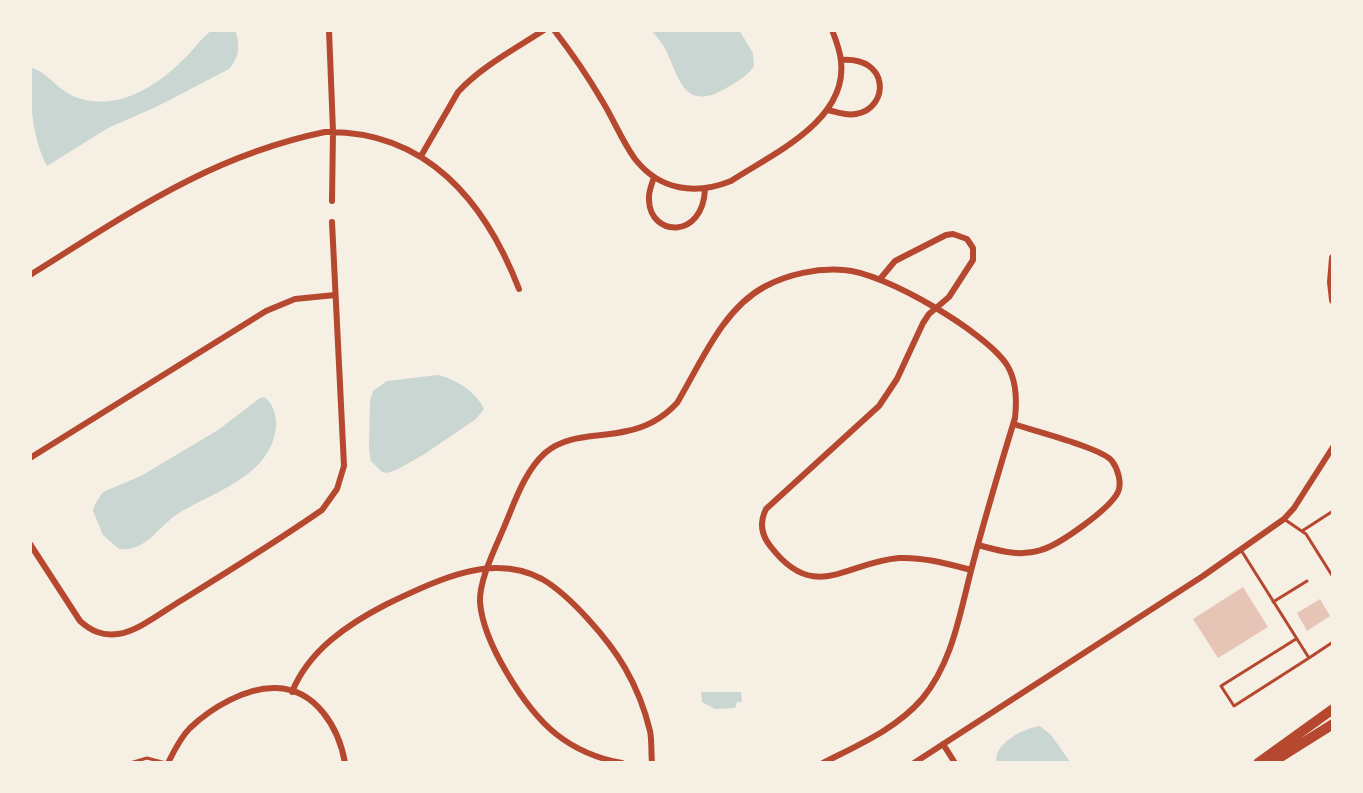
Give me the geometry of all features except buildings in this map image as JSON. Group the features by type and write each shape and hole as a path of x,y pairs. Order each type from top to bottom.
{"highway":[{"path":"1258,763 1333,709"},
{"path":"1271,763 1333,724"}],"street":[{"path":"329,30 333,131 332,201"},
{"path":"421,156 463,86 481,71 544,30"},
{"path":"554,30 585,72 630,152 642,166 654,177 682,188 705,189 731,181 809,131 828,110 838,89 841,60 832,30"},
{"path":"828,110 847,114 863,112 875,102 879,94 877,75 873,68 860,60 841,60"},
{"path":"30,275 142,205 203,172 275,144 333,131 355,132 397,143 421,156 446,175 479,213 500,246 519,289"},
{"path":"654,177 649,194 651,210 659,221 673,227 686,225 697,217 703,204 705,189"},
{"path":"30,544 80,621 89,629 99,633 119,634 128,632 170,608 322,510 340,480 344,466 332,222"},
{"path":"880,279 895,261 946,235 967,239 973,248 973,260 949,297 935,308 923,323 897,379 879,406 766,509 761,524 766,542 794,571 820,577 902,558 932,561 971,570"},
{"path":"1332,262 1333,300"},
{"path":"622,763 584,751 556,734 531,708 509,676 496,655 483,621 480,601 482,587 526,479 545,453 571,439 626,432 659,420 677,403 728,317 764,287 797,274 820,270 846,270 880,279 951,317 999,355 1014,380 1017,401 1014,424 971,570 954,640 936,679 908,714 890,727 823,763"},
{"path":"30,458 266,311 295,299 335,295"},
{"path":"978,545 1008,554 1041,551 1057,545 1074,533 1118,493 1116,467 1104,454 1014,424"},
{"path":"914,763 1241,550 1284,519 1333,447"},
{"path":"292,692 307,664 320,650 369,613 408,594 460,574 488,568 524,572 542,579 558,591 591,623 615,652 635,688 650,734 651,763"},
{"path":"167,763 189,729 220,706 240,695 277,688 305,696 318,706 332,723 342,744 345,763"},
{"path":"943,744 955,763"}],"lane":[{"path":"1302,531 1333,511"},
{"path":"1284,519 1306,534 1333,577"},
{"path":"1333,527 1333,539"},
{"path":"1241,550 1309,658"},
{"path":"1273,602 1306,581"},
{"path":"1296,639 1221,686 1234,706 1333,642"},
{"path":"130,763 147,758 167,763"}],"shaded area":[{"path":"212,30 235,30 238,51 229,69 156,107 108,128 47,166 38,143 33,119 30,69 33,68 44,74 75,97 90,101 119,99 134,95 160,80"},
{"path":"651,30 739,30 753,53 754,66 743,77 721,91 700,97 693,95 681,84 665,49"},
{"path":"438,375 464,387 476,396 484,409 476,419 423,455 396,470 382,472 371,461 369,448 370,401 373,391 387,381"},
{"path":"264,397 273,409 276,425 265,457 253,469 225,489 179,513 152,537 137,546 119,549 103,535 93,511 103,492 141,476 218,430"},
{"path":"701,692 741,692 742,702 737,702 735,708 715,709 702,702"},
{"path":"1040,726 1051,735 1071,763 997,763 999,749 1004,743 1026,730"}]}
